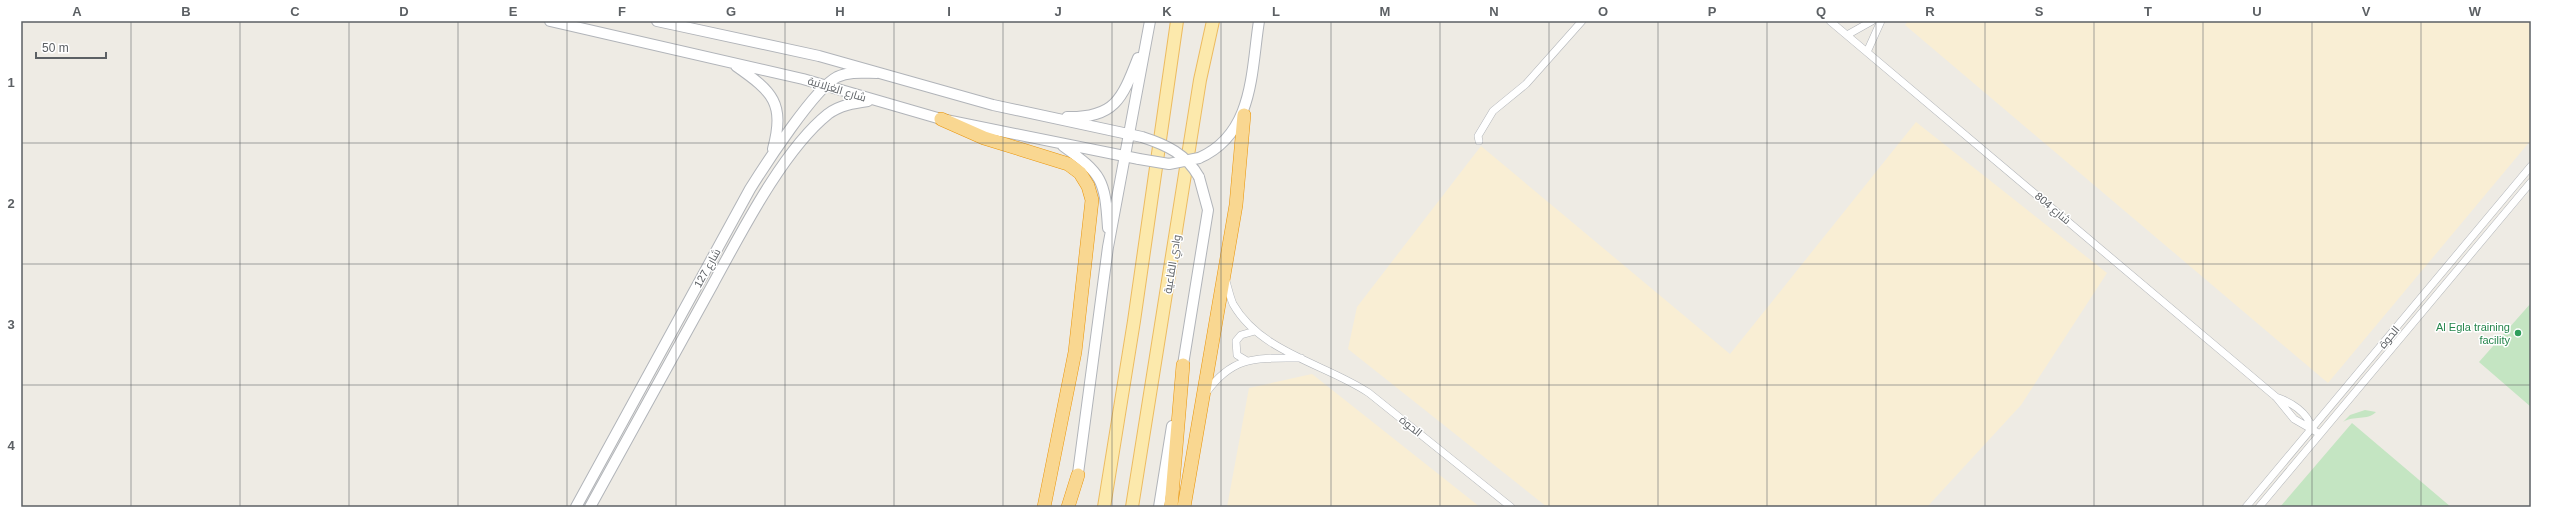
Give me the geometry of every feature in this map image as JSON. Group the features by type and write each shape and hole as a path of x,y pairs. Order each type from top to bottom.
{"highway":[{"path":"1184,507 1236,205 1244,115"},
{"path":"941,120 984,138 1068,164 1080,173 1092,200 1075,352 1044,507"},
{"path":"1171,507 1183,365"},
{"path":"1068,507 1078,475"}],"main road":[{"path":"1104,507 1134,322 1177,21"},
{"name":"وادي القاعية","path":"1132,507 1200,80 1212,21"}],"street":[{"name":"شارع الغزلانية","path":"550,21 803,79 824,87 941,120 1125,156"},
{"path":"657,21 819,56 877,73 1040,116 1142,137 1174,149 1188,162 1199,177 1206,200 1207,218 1159,507"},
{"path":"1073,507 1108,247 1150,21"},
{"path":"1125,156 1169,164 1188,162 1199,158 1227,138 1244,115 1259,21"},
{"path":"1479,141 1478,136 1493,111 1526,84 1582,21"},
{"name":"شارع 804","path":"1830,21 2276,397 2301,411 2308,418 2312,428"},
{"path":"1847,35 1872,21"},
{"path":"1867,52 1881,21"},
{"path":"1040,116 1079,117 1099,114 1113,107 1128,83 1147,36"},
{"path":"731,63 761,83 775,102 778,124 772,154 785,164"},
{"name":"شارع 127","path":"576,507 747,194 772,154 824,87 836,78 846,74 877,73"},
{"name":"شارع 127","path":"590,507 733,249 785,164 829,113 847,104 872,100"},
{"path":"1060,144 1091,166 1099,176 1106,200 1108,247"},
{"name":"الحوة","path":"2246,507 2531,166"},
{"name":"الحوة","path":"2259,507 2531,182"},
{"name":"الحوة","path":"1224,275 1233,303 1256,331 1280,347 1350,380 1369,393 1511,507"},
{"path":"1248,361 1237,354 1235,347 1236,341 1241,335 1256,331"},
{"name":"الحوة","path":"1204,396 1218,376 1235,364 1272,358 1303,358"},
{"name":"شارع 804","path":"2276,397 2289,415 2303,425 2312,428"},
{"path":"2312,428 2320,434"}],"green space":[{"name":"Al Egla training facility","path":"2531,303 2531,407 2479,362"},
{"path":"2365,410 2376,412 2369,416 2343,422 2350,415"},
{"path":"2352,423 2451,507 2280,507"}],"sand":[{"path":"1908,21 2531,21 2531,140 2328,383 1905,25"},
{"path":"1916,122 2107,273 2021,405 1927,507 1547,507 1348,349 1357,307 1481,146 1730,354"},
{"path":"1312,374 1480,507 1227,507 1249,388"}],"place":[{"name":"Al Egla training facility","path":"2518,333"}]}
